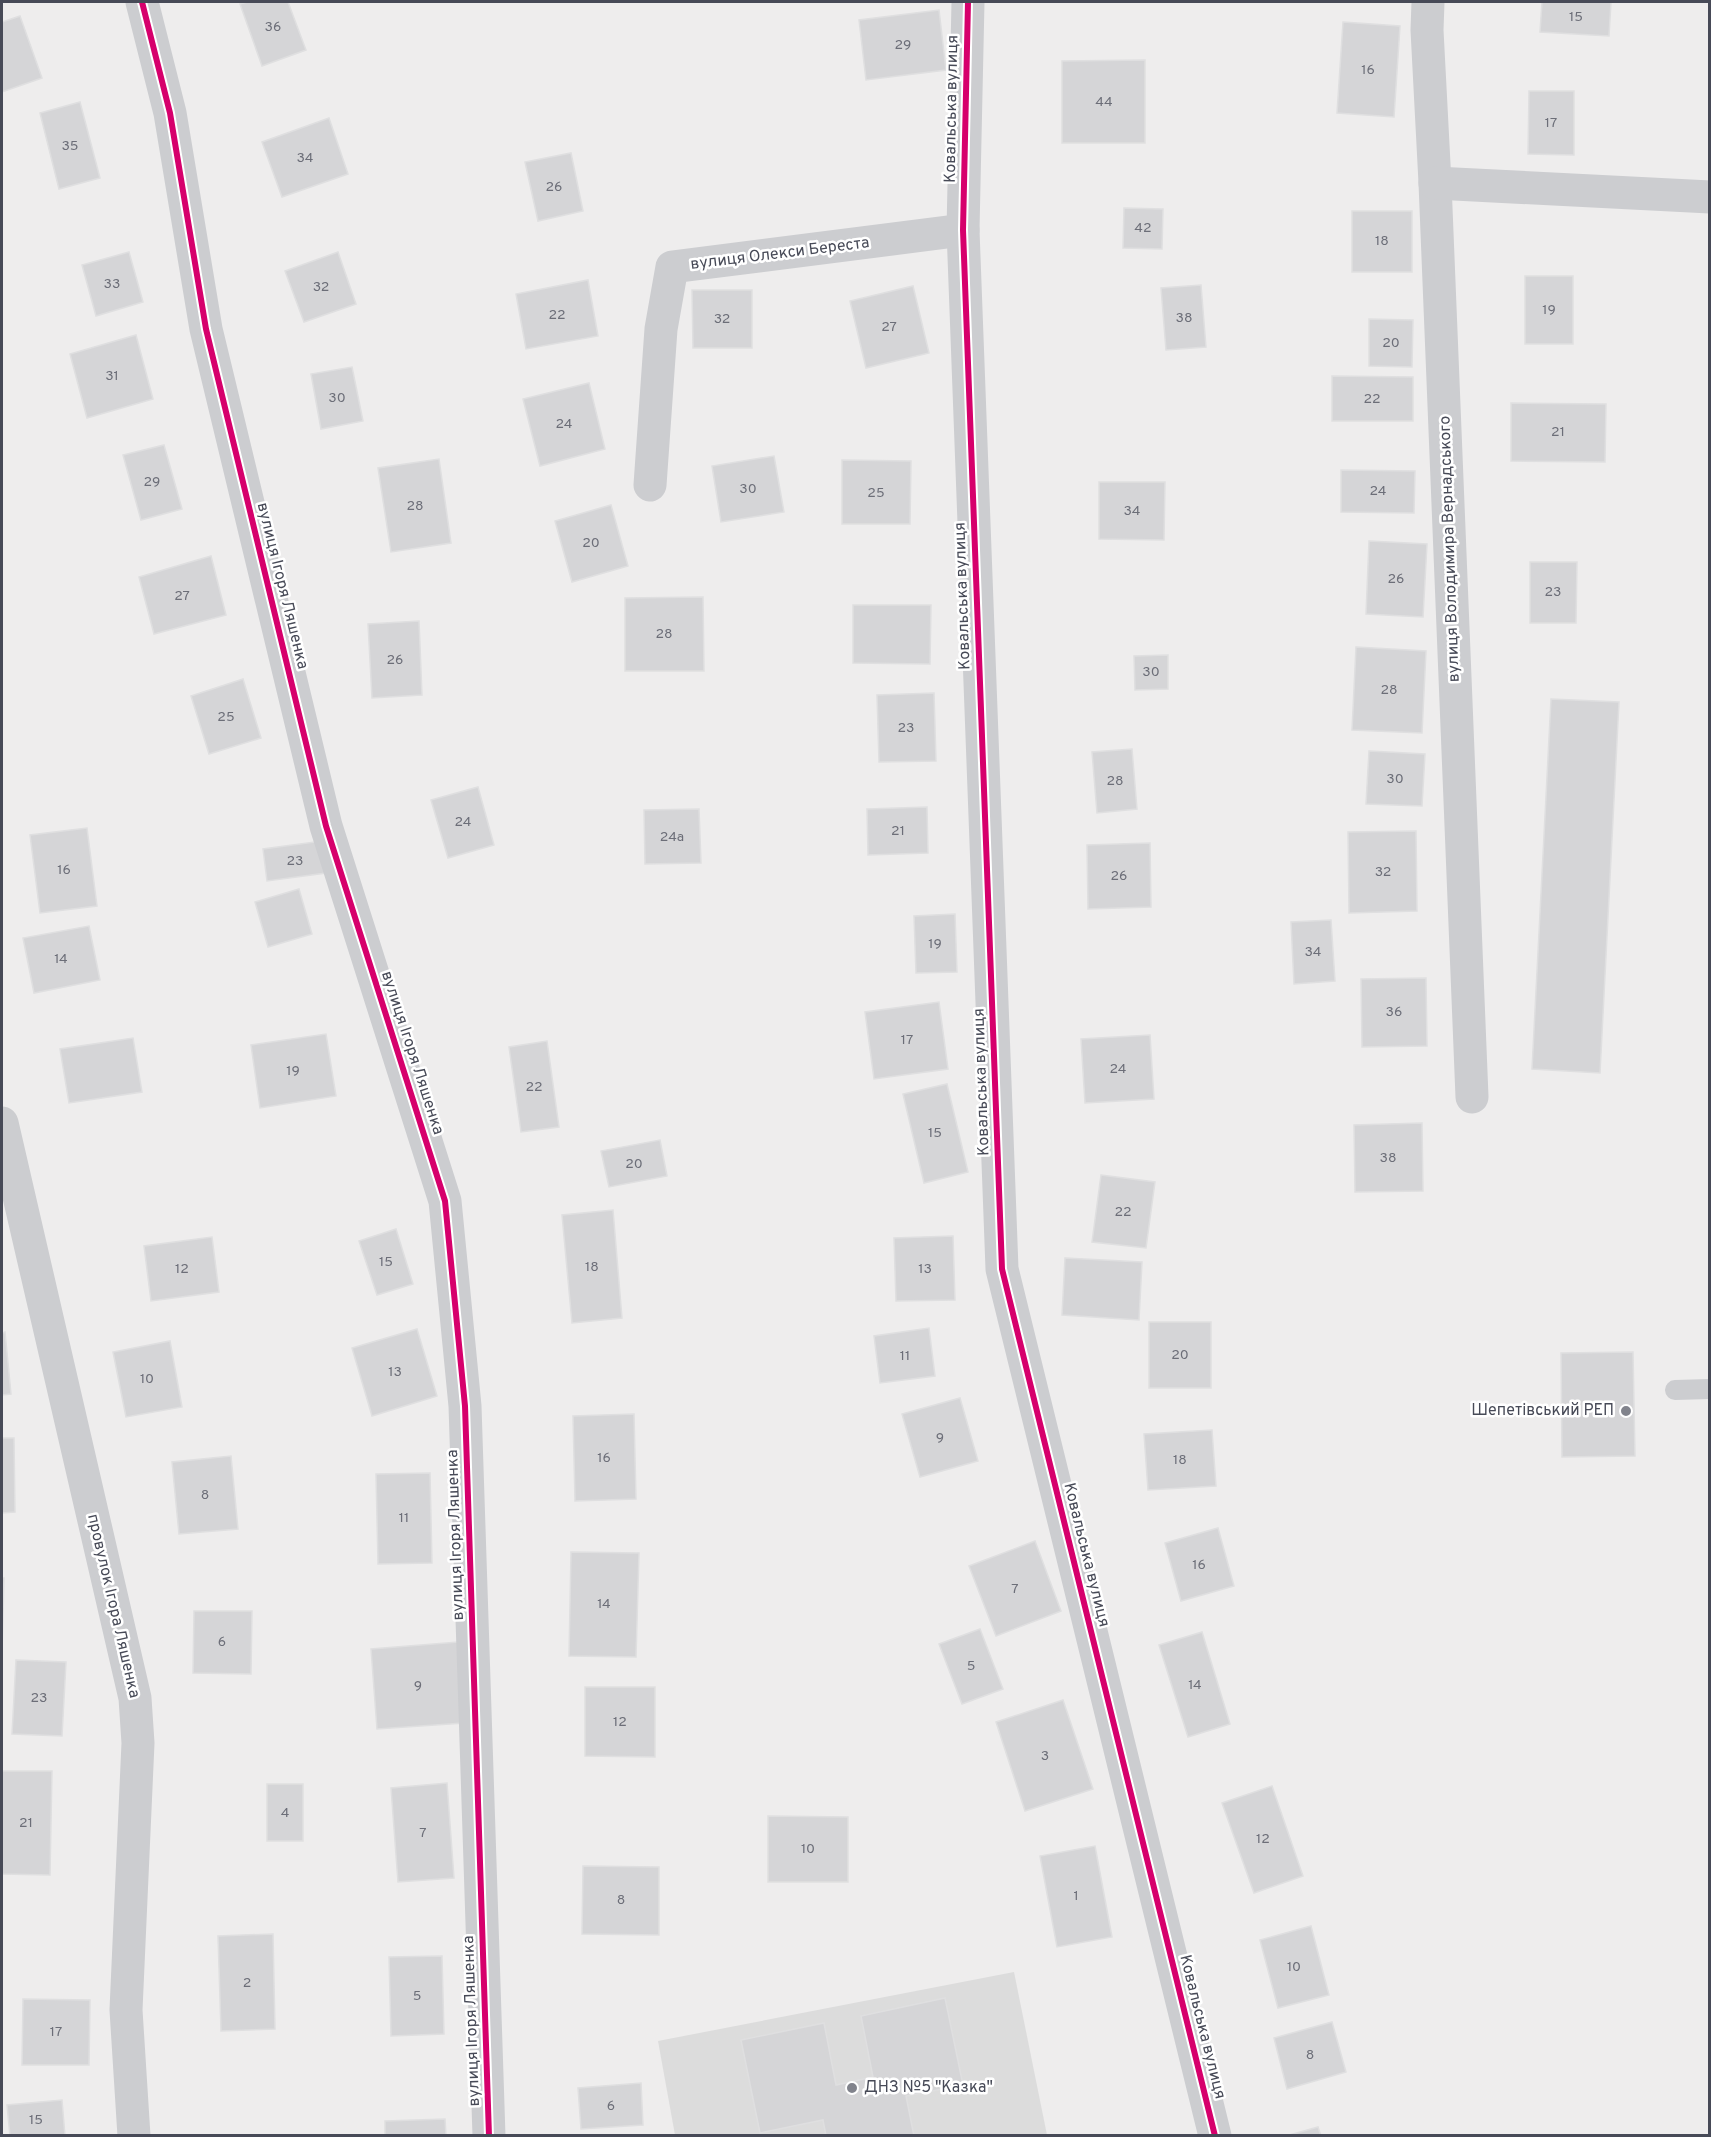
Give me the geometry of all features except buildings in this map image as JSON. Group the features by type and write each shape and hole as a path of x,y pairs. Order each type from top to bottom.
{"street":[{"name":"вулиця Ігоря Ляшенка","path":"142,2 171,113 206,329 326,826 445,1201 465,1406 489,2136"},
{"name":"Ковальська вулиця","path":"968,2 963,230 1002,1269 1215,2136"},
{"name":"вулиця Володимира Вернадського","path":"1428,2 1427,30 1472,1097"},
{"path":"1435,183 1710,197"},
{"name":"вулиця Олекси Береста","path":"650,485 661,329 672,267 963,230"},
{"name":"провулок Ігора Ляшенка","path":"2,1123 135,1698 138,1743 126,2010 134,2136"}],"lane":[{"path":"1675,1390 1710,1389"}],"shaded area":[{"name":"ДНЗ №5 \"Казка\"","path":"1014,1972 1047,2135 675,2135 658,2041"}],"cycle path":[{"path":"142,2 170,113 206,329 326,826 445,1201 465,1406 489,2136"},
{"path":"968,2 963,230 1002,1269 1215,2136"}],"place":[{"name":"Шепетівський РЕП","path":"1626,1411"},
{"name":"ДНЗ №5 \"Казка\"","path":"852,2088"}]}
